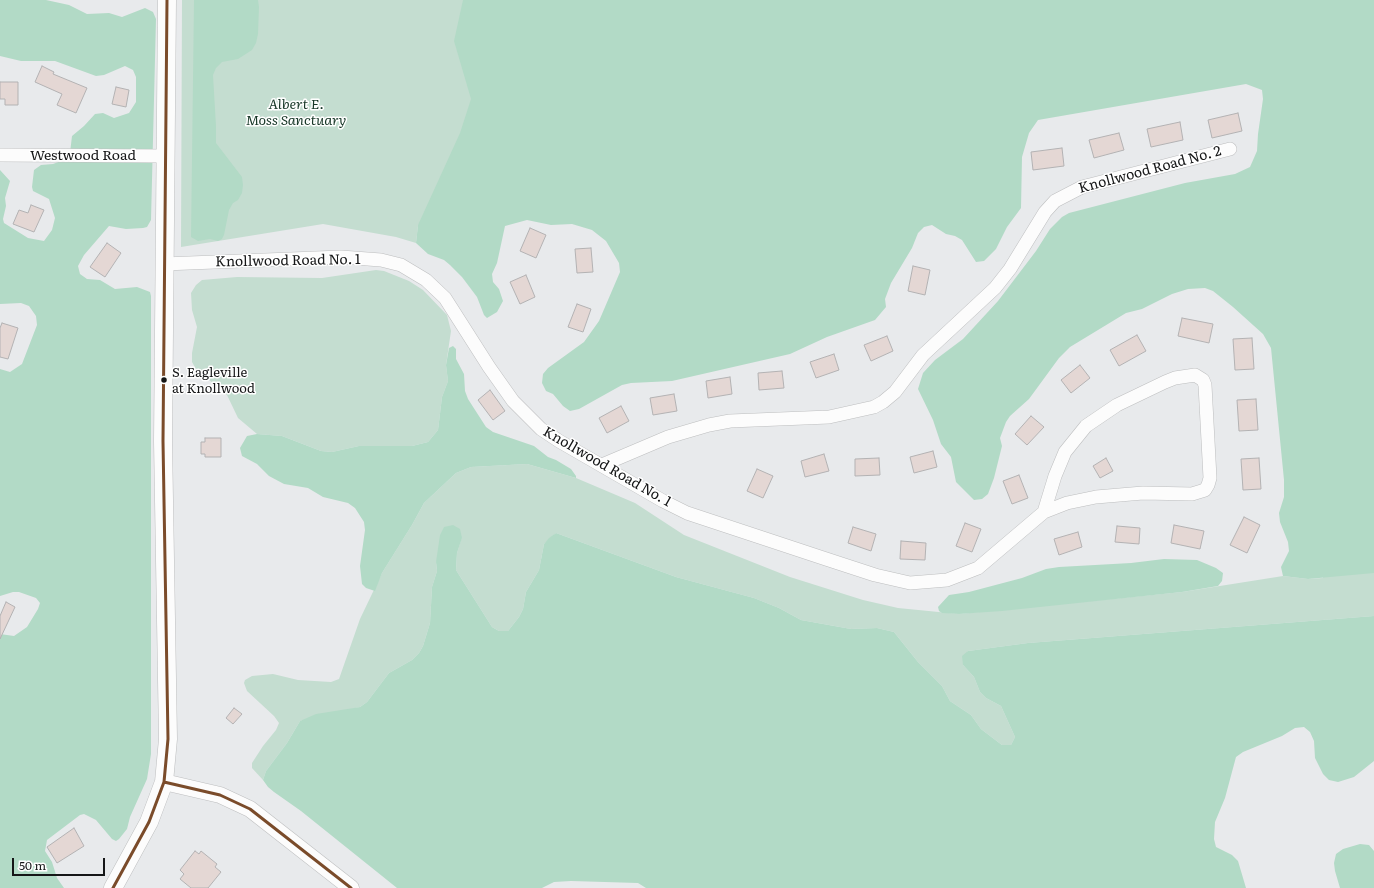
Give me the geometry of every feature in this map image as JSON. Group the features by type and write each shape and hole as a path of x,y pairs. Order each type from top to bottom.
{"main road":[{"path":"114,888 149,822 164,782 168,739 163,441 167,0"}],"street":[{"name":"Knollwood Road No. 2","path":"602,465 668,437 709,425 730,421 829,417 874,407 895,392 931,347 995,288 1010,269 1045,212 1055,201 1082,187 1230,149"},
{"name":"Westwood Road","path":"0,155 166,156"},
{"name":"Knollwood Road No. 1","path":"164,264 341,257 382,260 405,267 426,280 445,298 489,367 525,415 541,429 663,501 688,513 860,570 910,583 947,580 978,568 1044,512 1067,503 1096,497 1143,493 1192,494 1205,490 1210,478 1205,385 1203,380 1195,375 1175,378 1117,404 1086,426 1065,452 1055,476 1044,512"},
{"path":"164,782 220,795 250,809 347,887"}],"green space":[{"path":"0,0 46,0 69,5 87,14 109,13 122,17 145,8 153,12 156,19 151,220 147,227 143,228 126,229 109,226 84,255 78,266 80,274 87,279 100,280 115,289 137,287 150,292 151,296 151,754 147,779 130,817 127,829 119,839 116,841 112,839 96,820 84,814 80,815 47,840 45,851 52,862 57,878 64,888 0,888 0,634 14,636 27,627 40,603 36,598 19,592 13,592 0,596 0,369 10,372 22,364 37,325 36,316 29,306 21,303 0,304 0,170 10,181 5,198 6,206 3,219 4,223 28,238 44,241 52,230 55,218 49,199 33,191 34,170 41,165 53,164 64,160 70,153 72,136 95,114 103,113 114,118 129,113 136,102 136,77 133,70 125,66 104,75 96,76 55,61 21,61 0,56"},
{"name":"Albert E. Moss Sanctuary","path":"182,0 1374,0 1374,616 1028,643 968,651 963,665 974,677 980,692 986,698 1001,706 1015,737 1011,745 1002,745 981,729 971,715 950,701 942,686 918,662 894,632 877,628 851,629 801,620 779,608 754,598 676,577 556,533 544,544 539,570 526,592 523,609 519,617 508,631 499,631 492,627 456,570 457,553 462,537 436,562 437,571 432,587 430,623 423,646 419,653 412,660 389,673 367,702 360,707 300,721 287,743 266,771 263,780 252,768 252,763 276,730 279,723 274,716 247,691 244,683 245,680 252,676 273,674 298,680 331,682 339,679 360,619 382,573 424,503 456,473 471,467 527,464 576,478 635,503 684,535 790,577 863,600 898,608 959,614 1182,592 1283,576 1308,579 1323,578 1298,72 418,225 416,243 396,237 323,224 181,247"},
{"path":"194,0 258,0 259,7 258,34 256,43 252,50 238,59 222,62 216,68 213,75 216,143 242,177 243,185 242,193 229,210 224,235 222,239 218,241 210,239 198,241 191,237"},
{"path":"463,0 1374,0 1374,573 1308,579 1283,576 1281,567 1289,551 1288,542 1280,522 1279,513 1284,497 1284,480 1271,348 1263,334 1213,291 1205,288 1188,289 1172,294 1142,309 1126,313 1070,347 1059,358 1029,399 1010,416 1006,422 1000,438 1002,446 994,478 988,494 982,499 974,500 956,482 951,457 941,444 933,420 918,389 923,373 935,360 963,339 998,301 1036,251 1050,229 1062,217 1069,213 1185,183 1235,174 1250,167 1257,151 1263,99 1262,90 1246,84 1038,120 1029,133 1022,157 1021,208 1007,227 996,249 984,261 976,262 962,240 955,236 946,234 932,225 924,227 918,233 912,248 891,283 885,299 886,307 875,320 827,337 790,354 672,381 631,383 622,385 579,409 570,411 563,406 553,394 546,391 542,383 543,374 548,368 584,342 599,321 620,272 619,263 606,241 592,230 572,224 551,225 527,220 505,226 497,263 492,274 493,282 499,289 503,301 497,312 487,318 484,315 477,297 462,277 444,260 428,254 416,243 418,225 460,133 471,99 454,41"},
{"path":"376,270 384,271 409,281 423,290 447,315 451,331 446,365 448,381 442,397 438,430 428,442 412,446 359,446 332,452 321,451 282,436 257,434 238,418 227,395 196,369 192,362 192,353 197,327 192,310 191,293 196,285 202,280 237,277 322,278"},
{"path":"453,346 456,349 456,359 464,374 465,391 468,399 486,427 493,432 534,446 548,457 571,469 576,478 527,464 471,467 456,473 424,503 382,573 375,591 366,588 362,584 360,566 365,530 364,522 355,508 348,503 323,497 308,488 284,484 269,476 257,464 242,456 240,448 247,436 257,434 282,436 321,451 332,452 359,446 412,446 428,442 438,430 442,397 448,381 446,365 449,348"},
{"path":"453,525 460,529 462,538 457,553 456,570 492,627 499,631 508,631 519,617 523,609 526,592 539,570 544,544 556,533 676,577 754,598 779,608 801,620 851,629 877,628 894,632 918,662 942,686 950,701 971,715 981,729 1002,745 1011,745 1015,737 1001,706 986,698 980,692 974,677 963,665 962,656 968,651 1028,643 1374,616 1374,761 1354,777 1338,782 1329,780 1323,774 1315,758 1314,741 1310,732 1304,727 1295,728 1282,736 1243,752 1236,757 1225,798 1215,822 1214,839 1216,847 1232,855 1238,861 1246,888 646,888 638,883 571,881 554,882 542,888 397,888 301,811 274,792 263,780 266,771 287,743 300,721 316,714 360,707 367,702 389,673 412,660 419,653 423,646 430,623 432,587 437,571 436,562 440,535 444,527"},
{"path":"1164,559 1197,560 1216,568 1223,573 1222,581 1218,586 1182,592 1002,611 959,614 942,613 939,611 938,607 949,595 969,592 1022,578 1046,569"},
{"path":"1360,844 1369,845 1374,851 1374,888 1340,888 1334,863 1336,854 1343,849"}],"building":[{"path":"42,66 54,72 53,74 87,88 76,113 57,105 62,94 35,82"},
{"path":"0,82 18,82 18,105 5,105 5,99 0,99"},
{"path":"116,87 129,90 126,107 112,104"},
{"path":"1238,113 1242,131 1212,138 1208,120"},
{"path":"1180,122 1183,140 1151,147 1147,129"},
{"path":"1119,133 1124,150 1094,158 1089,140"},
{"path":"1062,148 1064,166 1033,170 1031,152"},
{"path":"31,205 44,210 34,232 13,224 19,210 28,213"},
{"path":"530,228 546,235 536,258 520,251"},
{"path":"107,243 121,253 105,277 90,267"},
{"path":"591,248 593,272 577,273 575,249"},
{"path":"913,266 930,270 925,295 908,291"},
{"path":"526,275 535,297 520,304 510,282"},
{"path":"577,304 591,309 583,332 568,327"},
{"path":"1182,318 1213,324 1209,343 1178,336"},
{"path":"2,323 18,328 8,359 0,357 0,328"},
{"path":"1137,335 1146,351 1119,366 1110,350"},
{"path":"887,336 893,351 871,361 864,345"},
{"path":"1252,338 1254,369 1235,370 1233,339"},
{"path":"834,354 839,370 816,378 810,362"},
{"path":"1080,365 1090,378 1071,393 1061,380"},
{"path":"782,371 784,388 759,390 758,373"},
{"path":"730,377 732,394 708,398 706,381"},
{"path":"490,390 505,411 493,420 478,400"},
{"path":"674,394 677,411 653,415 650,398"},
{"path":"1256,399 1258,430 1239,431 1237,400"},
{"path":"621,406 629,421 607,433 599,418"},
{"path":"1031,416 1044,427 1027,445 1015,434"},
{"path":"205,438 221,438 221,457 205,457 205,454 201,454 201,442 205,442"},
{"path":"933,451 937,467 914,473 910,457"},
{"path":"824,454 829,471 805,477 801,461"},
{"path":"879,458 880,475 855,476 855,459"},
{"path":"1106,458 1113,471 1100,478 1093,466"},
{"path":"1259,458 1261,489 1243,490 1241,459"},
{"path":"757,469 773,476 763,498 747,491"},
{"path":"1019,475 1028,498 1012,504 1003,481"},
{"path":"1244,517 1260,525 1247,553 1230,545"},
{"path":"965,523 981,529 972,552 956,546"},
{"path":"1174,525 1204,531 1200,549 1171,543"},
{"path":"1117,526 1140,528 1139,544 1115,542"},
{"path":"853,527 876,534 871,551 848,543"},
{"path":"1078,532 1082,547 1059,555 1054,539"},
{"path":"901,541 926,543 925,560 900,559"},
{"path":"6,602 15,607 0,639 0,616"},
{"path":"234,708 242,714 233,724 226,718"},
{"path":"74,828 84,846 57,863 47,847"},
{"path":"195,851 199,854 201,851 217,864 215,867 221,872 208,888 191,888 180,879 184,874 180,870"}],"transit line":[{"path":"113,888 149,822 164,782 168,739 163,441 167,0"},
{"path":"164,782 220,795 250,809 351,888"}],"place":[{"name":"S. Eagleville at Knollwood","path":"164,380"}]}
